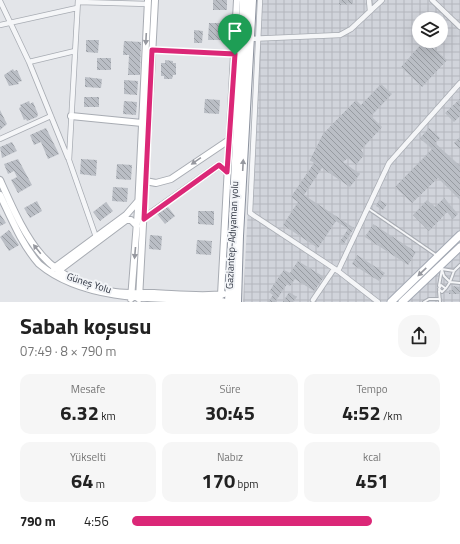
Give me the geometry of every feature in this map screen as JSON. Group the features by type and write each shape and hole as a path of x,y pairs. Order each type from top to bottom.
{"highway":[{"name":"Gaziantep-Adıyaman yolu","path":"229,302 244,0"},
{"name":"Gaziantep-Adıyaman yolu","path":"238,302 239,236 254,39 252,0"}],"main road":[{"path":"391,302 460,235"},
{"path":"402,302 441,268 460,247"}],"street":[{"path":"139,298 155,0"},
{"path":"221,295 226,180 235,54 237,0"},
{"path":"260,0 254,39 250,213 336,270 378,302"},
{"path":"369,0 370,11"},
{"path":"254,39 340,35 351,29 382,0"},
{"path":"432,0 460,27"},
{"path":"0,1 29,62 51,116 96,237"},
{"path":"68,160 78,1 148,2 139,200 131,298"},
{"path":"0,25 77,8"},
{"path":"152,50 235,54"},
{"path":"29,62 75,51"},
{"path":"313,300 336,270 389,163 460,83"},
{"path":"0,139 51,116"},
{"path":"71,116 142,122"},
{"path":"145,181 156,183 171,179 229,140"},
{"path":"144,219 219,165 227,172"},
{"name":"Güneş Yolu","path":"0,180 19,221 32,242 56,270 74,280 94,287 116,292 131,298"},
{"name":"Güneş Yolu","path":"0,195 32,255 47,271 74,288 88,293 131,298 217,300 225,302"},
{"path":"56,270 96,237 126,215 139,200"},
{"path":"56,270 126,220 131,220 137,226"},
{"name":"Güneş Yolu","path":"139,298 221,295 229,292"}],"lane":[{"path":"368,208 438,256"},
{"path":"441,291 450,282 454,271 460,265"},
{"path":"441,268 454,271"},
{"path":"441,268 444,276 450,282 460,283"},
{"path":"424,302 429,299 440,301 441,291 439,286 441,268"},
{"path":"439,286 443,286 445,288"}],"shaded area":[{"path":"259,0 460,0 460,302 243,302"}],"building":[{"path":"213,0 227,0 227,10 213,10"},
{"path":"339,0 353,0 353,4 339,5"},
{"path":"209,23 226,23 225,40 208,40"},
{"path":"194,30 203,31 202,43 194,43"},
{"path":"86,40 99,40 98,53 86,52"},
{"path":"124,41 141,42 140,75 128,75 129,55 123,55"},
{"path":"418,48 432,48 447,60 422,87 401,67"},
{"path":"97,58 111,58 111,70 97,70"},
{"path":"165,60 176,63 176,75 173,75 172,79 164,79 164,76 161,76 161,63 165,63"},
{"path":"13,69 14,71 17,70 22,81 18,82 19,84 9,86 4,75"},
{"path":"85,77 102,79 101,88 85,87"},
{"path":"124,80 138,81 137,95 124,94"},
{"path":"381,84 392,94 371,116 382,127 361,150 364,155 356,165 348,158 343,162 360,174 350,187 322,168 304,195 354,228 343,245 339,243 348,229 336,221 318,248 283,225 298,202 291,197 314,163 310,160 323,134 356,100 361,105"},
{"path":"84,97 99,97 99,107 84,107"},
{"path":"205,99 220,100 219,114 204,113"},
{"path":"460,99 460,116 454,122 445,113"},
{"path":"29,101 30,104 33,102 38,114 37,117 27,121 26,119 24,120 19,108 21,107 20,105"},
{"path":"124,101 137,102 136,115 123,114"},
{"path":"0,110 7,124 0,130"},
{"path":"46,128 59,154 48,159 41,142 34,145 30,135"},
{"path":"429,128 440,138 435,143 460,166 460,200 438,178 412,203 395,187 432,149 420,138"},
{"path":"460,137 460,149 454,143"},
{"path":"12,142 17,151 2,158 0,147"},
{"path":"18,159 32,185 18,193 11,180 17,177 14,171 8,174 4,164"},
{"path":"81,159 97,160 96,176 80,174"},
{"path":"117,164 132,165 131,180 116,179"},
{"path":"113,187 128,188 127,202 112,201"},
{"path":"444,198 458,214 453,219 447,212 429,231 413,215 427,200 435,207"},
{"path":"379,200 387,204 383,210 376,206"},
{"path":"37,201 42,211 30,218 24,208"},
{"path":"106,202 113,211 100,221 93,212"},
{"path":"168,207 175,216 165,224 157,214"},
{"path":"198,211 214,211 214,225 198,224"},
{"path":"0,214 6,223 0,226"},
{"path":"373,224 416,252 408,265 365,237"},
{"path":"9,230 19,245 9,251 0,237"},
{"path":"150,235 162,236 161,250 149,249"},
{"path":"197,240 212,241 211,255 196,254"},
{"path":"357,255 385,273 379,281 352,264"},
{"path":"298,261 324,277 314,291 295,279 290,286 287,284 275,302 268,302 273,295 269,292 278,278 284,270 290,273"},
{"path":"452,286 460,287 460,294 449,294 449,290 452,290"},
{"path":"289,292 297,297 293,302 283,302"}],"route":[{"path":"152,50 235,55 227,172 219,165 144,219 152,50"}]}
